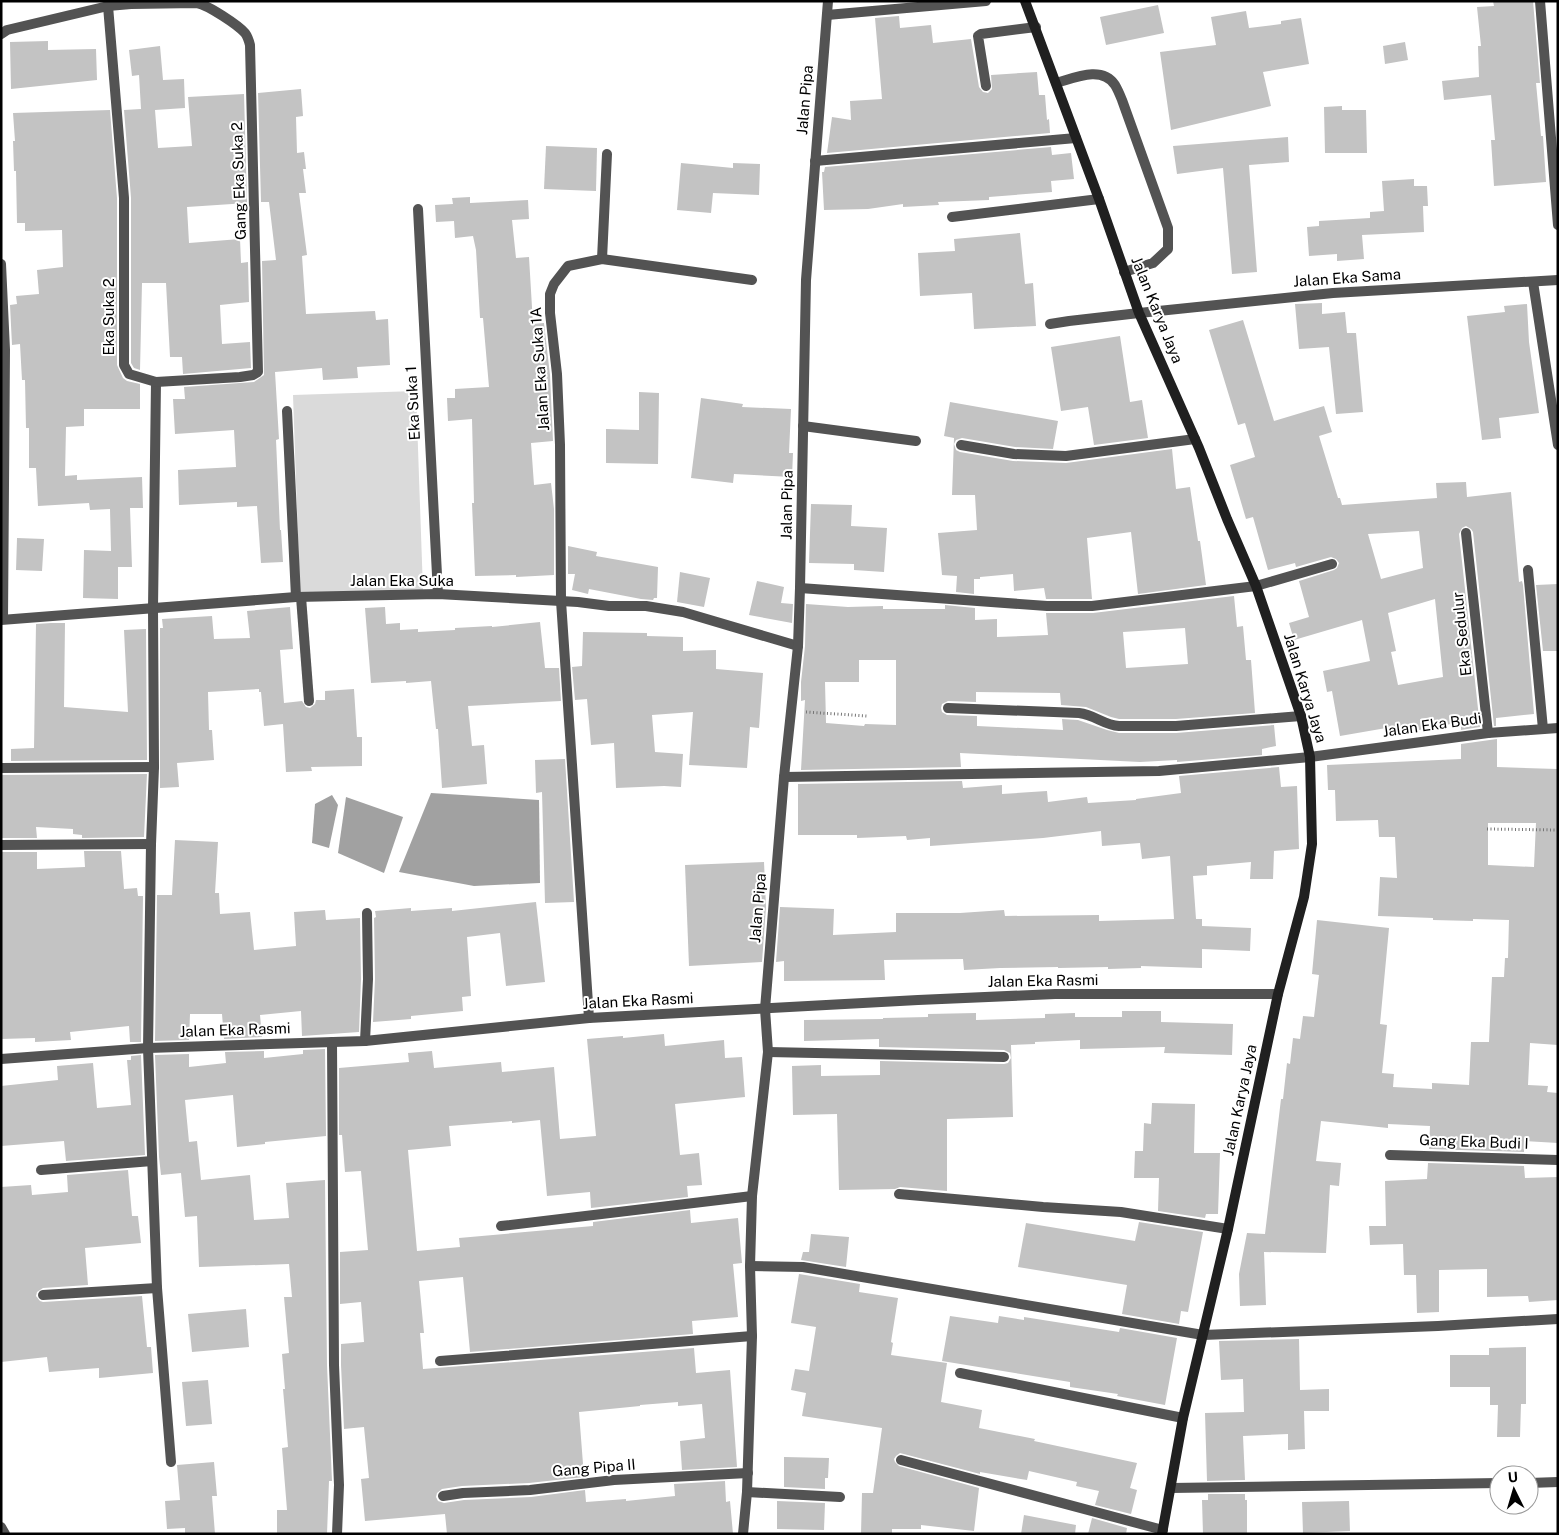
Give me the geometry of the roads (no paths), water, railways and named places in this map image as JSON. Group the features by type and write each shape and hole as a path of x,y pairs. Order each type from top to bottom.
{"main road":[{"name":"Jalan Karya Jaya","path":"1025,1 1099,199 1139,313 1195,439 1256,586 1301,716 1310,757 1312,844 1304,897 1278,994 1228,1229 1182,1418 1162,1532"}],"street":[{"name":"Jalan Pipa","path":"743,1534 748,1473 752,1336 750,1266 752,1196 768,1052 765,1009 790,711 798,646 806,280 828,1"},
{"path":"827,15 986,1"},
{"path":"1540,1 1558,225"},
{"name":"Gang Eka Suka 2","path":"108,6 131,4 203,4 244,32 250,45 258,372 253,375 240,377 156,382"},
{"path":"1,34 7,30 108,6"},
{"name":"Eka Suka 2","path":"108,6 124,198 124,364 129,374 156,382"},
{"path":"986,86 978,36 981,34 1036,27"},
{"path":"1056,83 1088,74 1102,75 1115,84 1122,100 1168,228 1168,249 1153,263 1124,272"},
{"path":"815,161 1076,138"},
{"path":"602,259 607,154"},
{"path":"952,217 1099,199"},
{"name":"Eka Suka 1","path":"418,209 438,594"},
{"name":"Jalan Eka Suka 1A","path":"589,1018 561,602 560,445 557,374 550,313 550,294 554,284 568,266 602,259 752,280"},
{"path":"1,264 5,350 2,620"},
{"name":"Jalan Eka Sama","path":"1050,324 1332,293 1558,280"},
{"path":"1533,282 1558,445"},
{"path":"156,382 153,608 154,767 148,1048 157,1288 171,1462"},
{"path":"287,410 299,597 310,701"},
{"path":"803,426 916,441"},
{"path":"961,445 1014,454 1066,456 1195,439"},
{"name":"Eka Sedulur","path":"1466,533 1488,732"},
{"path":"800,588 1047,606 1092,606 1256,586 1332,564"},
{"path":"1528,570 1543,729"},
{"name":"Jalan Eka Suka","path":"2,620 299,597 438,594 609,606 646,606 683,612 798,646"},
{"path":"948,708 1090,714 1111,726 1176,726 1301,716"},
{"name":"Jalan Eka Budi","path":"784,777 1159,771 1310,757 1488,732 1558,728"},
{"path":"1,768 154,767"},
{"path":"1,845 151,844"},
{"path":"365,1041 368,971 367,913"},
{"name":"Jalan Eka Rasmi","path":"1,1059 148,1048 365,1041 589,1018 928,999 1055,994 1278,994"},
{"path":"332,1042 334,1365 340,1485 337,1534"},
{"path":"768,1052 1004,1057"},
{"name":"Gang Eka Budi I","path":"1390,1155 1558,1160"},
{"path":"41,1170 152,1161"},
{"path":"899,1194 1121,1212 1228,1229"},
{"path":"501,1226 752,1196"},
{"path":"750,1266 803,1267 1203,1336 1558,1319"},
{"path":"43,1295 157,1288"},
{"path":"440,1361 752,1336"},
{"path":"960,1373 1182,1418"},
{"path":"901,1460 1162,1532"},
{"name":"Gang Pipa II","path":"443,1496 463,1493 530,1490 614,1480 748,1473"},
{"path":"1539,1483 1558,1482"},
{"path":"1171,1488 1489,1483"},
{"path":"747,1492 840,1497"},
{"path":"1,1526 5,1534"}]}
